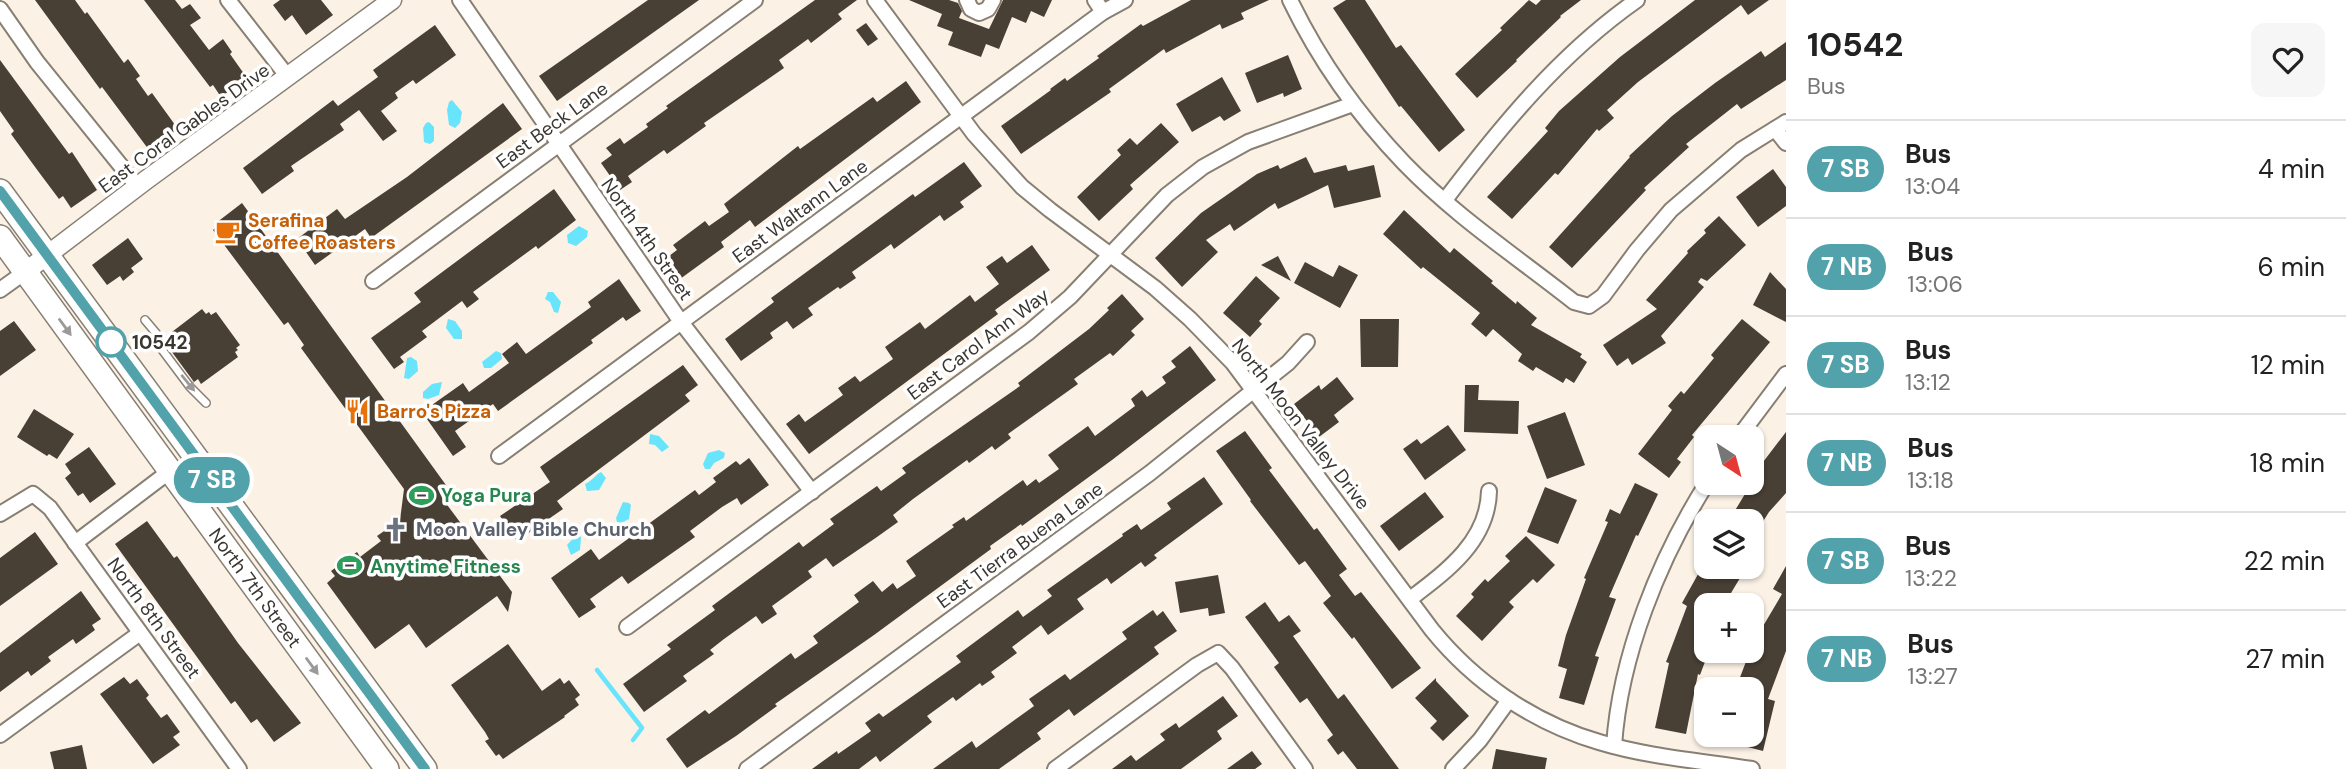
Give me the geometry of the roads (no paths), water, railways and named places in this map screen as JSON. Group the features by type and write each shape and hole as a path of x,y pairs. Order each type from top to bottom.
{"main road":[{"name":"North 7th Street","path":"0,191 425,769"},
{"name":"North 7th Street","path":"0,237 387,769"}],"street":[{"path":"228,0 288,77"},
{"name":"East Coral Gables Drive","path":"0,290 392,0"},
{"name":"North 4th Street","path":"460,0 681,322 812,492"},
{"name":"East Beck Lane","path":"373,281 755,0"},
{"name":"North Moon Valley Drive","path":"875,0 961,117 1022,187 1155,288 1233,363 1432,630 1456,656 1509,700 1558,727 1614,746 1752,769"},
{"path":"967,0 971,9 979,13 988,9 993,0"},
{"name":"East Waltann Lane","path":"499,456 961,117 1099,6 1125,0"},
{"path":"1290,0 1304,28 1353,104 1405,164 1445,201 1574,302 1589,306 1603,296 1671,210 1741,150 1781,126 1786,143"},
{"path":"1445,201 1498,132 1542,82 1587,39 1637,0"},
{"path":"0,9 37,62 138,187"},
{"name":"East Carol Ann Way","path":"627,627 1029,332 1070,297 1182,182 1225,153 1276,130 1353,104"},
{"name":"East Tierra Buena Lane","path":"747,769 1150,473 1288,363 1307,342"},
{"path":"1748,425 1786,374"},
{"path":"75,543 170,471"},
{"path":"1410,599 1442,575 1473,541 1485,520 1489,507 1489,491"},
{"name":"North 8th Street","path":"0,514 33,494 50,508 239,769"},
{"path":"1614,746 1622,691 1650,596 1686,516 1699,495"},
{"path":"0,735 140,633"},
{"path":"1055,769 1196,665 1218,653 1306,769"},
{"path":"1453,769 1480,740 1509,700"}],"lane":[{"path":"145,320 156,333 160,347 190,387 206,403"}],"water":[{"path":"452,100 462,112 460,123 455,128 449,125 447,110"},
{"path":"429,122 434,127 434,141 430,144 424,142 423,128"},
{"path":"579,226 588,231 587,237 576,246 568,243 567,235"},
{"path":"548,292 553,292 561,302 558,313 554,312 550,302 545,299"},
{"path":"448,319 455,321 462,331 462,339 454,339 446,328"},
{"path":"496,351 501,353 502,359 491,368 484,368 482,362"},
{"path":"411,357 417,361 418,371 409,379 404,378 407,358"},
{"path":"442,382 439,395 423,398 423,392 432,384"},
{"path":"650,434 659,436 669,447 662,452 655,445 649,444"},
{"path":"719,450 725,453 724,458 714,463 710,469 705,469 703,464 708,453"},
{"path":"601,472 606,478 599,490 587,491 585,484"},
{"path":"623,502 631,505 629,519 621,523 617,522 616,518"},
{"path":"570,523 571,528 566,535 555,538 557,525"},
{"path":"577,534 581,537 580,550 571,555 567,545"}],"waterway":[{"path":"597,670 642,728 633,740"}],"place":[{"name":"Serafina Coffee Roasters","path":"228,231"},
{"name":"10542","path":"111,342"},
{"name":"Barro's Pizza","path":"357,411"},
{"name":"Yoga Pura","path":"421,495"},
{"name":"Moon Valley Bible Church","path":"396,529"},
{"name":"Anytime Fitness","path":"350,566"}]}
